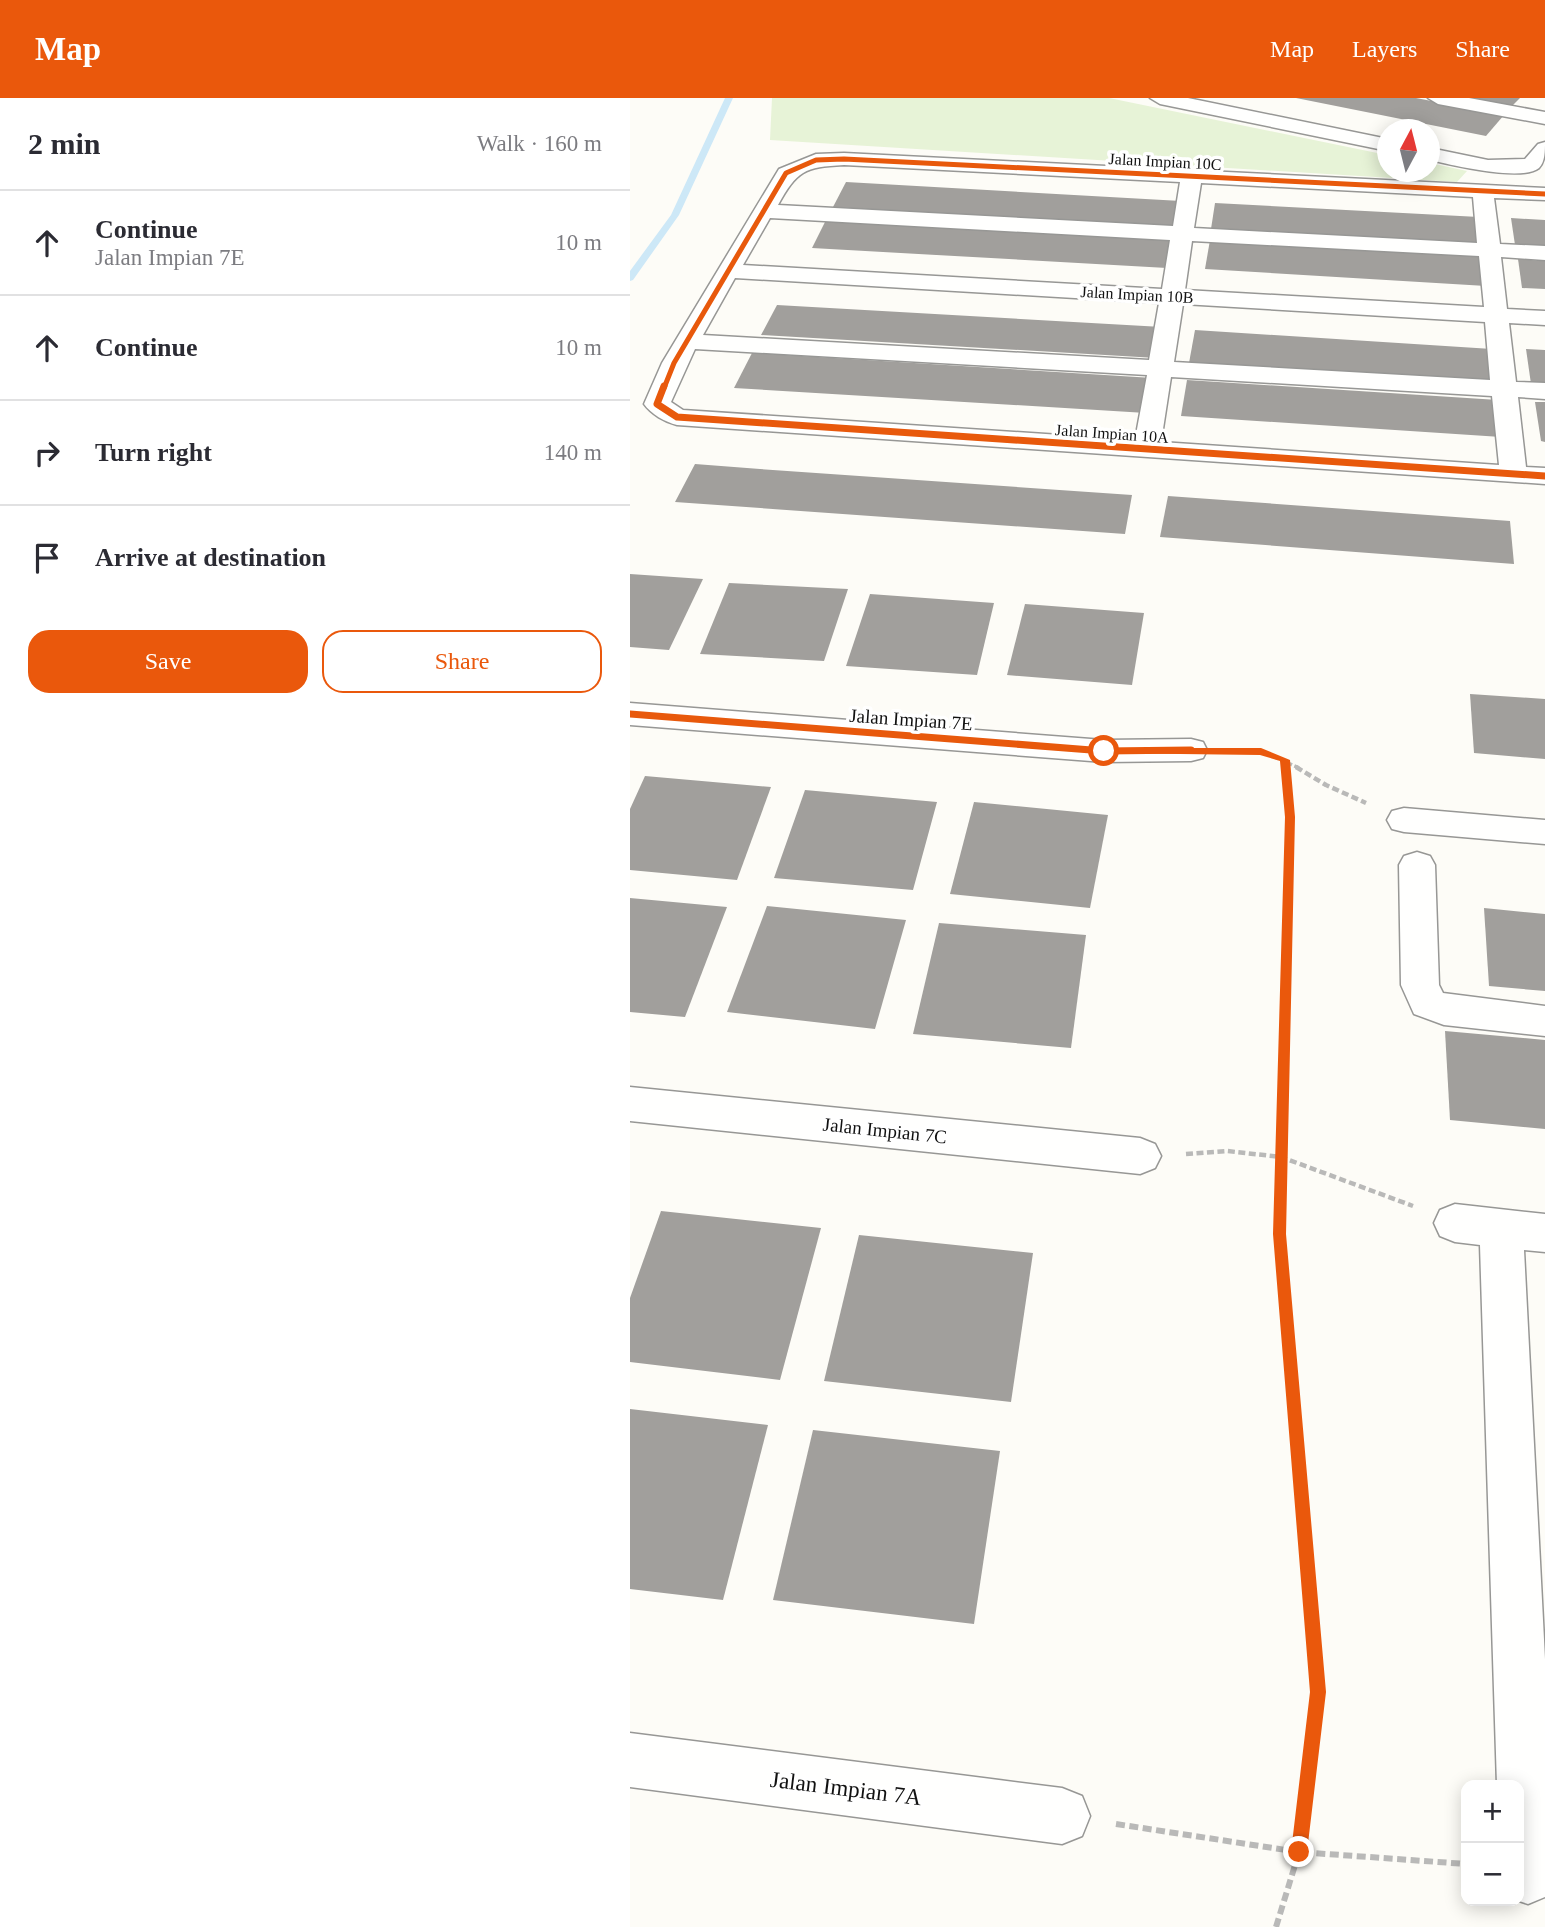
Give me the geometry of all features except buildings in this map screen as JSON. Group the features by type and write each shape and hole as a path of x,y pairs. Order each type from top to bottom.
{"street":[{"path":"1160,98 1377,143"},
{"path":"1438,98 1545,118"},
{"path":"1440,156 1488,166 1531,165 1545,148"},
{"name":"Jalan Impian 10C","path":"763,211 786,173 816,160 844,159 1545,194"},
{"path":"1147,449 1192,176"},
{"path":"1483,191 1513,474"},
{"path":"1545,253 763,211 688,341 1545,391"},
{"name":"Jalan Impian 10B","path":"729,271 1545,318"},
{"name":"Jalan Impian 10A","path":"688,341 657,404 677,417 1545,476"},
{"name":"Jalan Impian 7E","path":"630,714 1104,751 1191,750"},
{"path":"1404,820 1545,832"},
{"path":"1417,865 1420,985 1428,1003 1444,1010 1545,1021"},
{"name":"Jalan Impian 7C","path":"630,1104 1140,1156"},
{"path":"1500,1228 1530,1519 1531,1878"},
{"name":"Jalan Impian 7A","path":"630,1760 1062,1816"}],"path":[{"path":"1191,750 1261,751 1285,760 1326,785 1404,820"},
{"path":"1276,1927 1299,1852 1318,1692 1279,1234 1290,817 1285,760"},
{"path":"1140,1156 1227,1151 1281,1157 1500,1228"},
{"path":"1062,1816 1299,1852 1461,1864"}],"green space":[{"path":"772,98 1109,98 1377,153 1377,177 770,140"},
{"path":"1440,165 1467,171 1457,182 1440,181"}],"waterway":[{"path":"630,278 675,215 729,98"}],"cycle path":[{"path":"1545,194 844,159 816,160 786,173 674,363 657,404 677,417 1545,476"},
{"path":"630,714 1104,751 1191,750"}],"route":[{"path":"1104,751 1261,751 1285,760 1290,817 1279,1234 1318,1692 1299,1852"}]}
